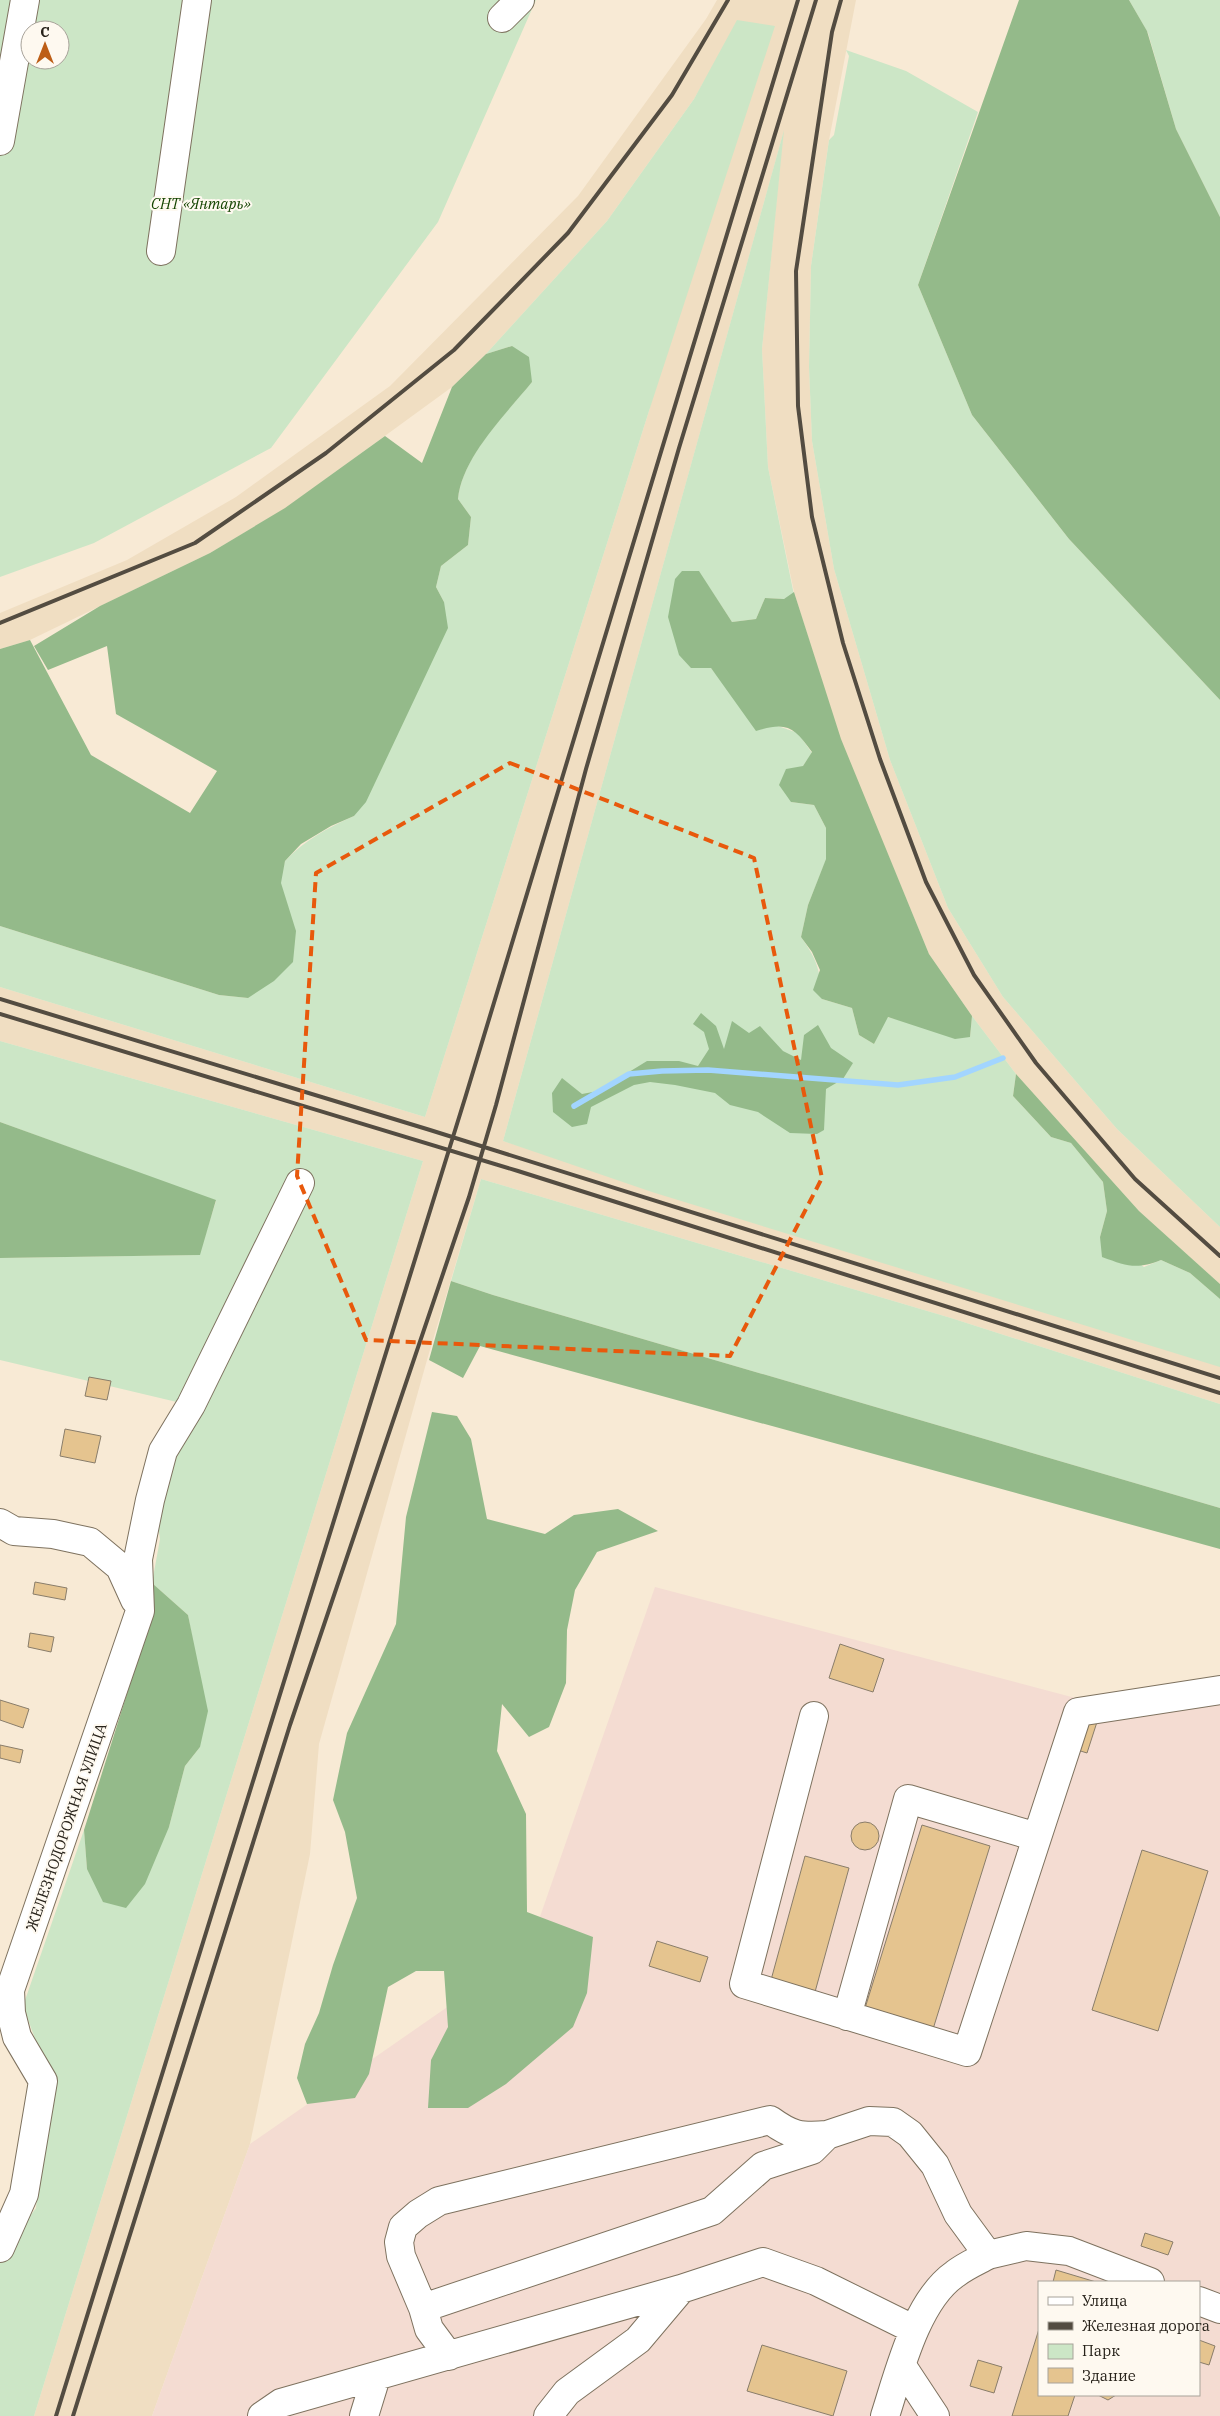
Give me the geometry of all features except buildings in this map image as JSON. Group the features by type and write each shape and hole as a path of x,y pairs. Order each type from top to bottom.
{"street":[{"path":"0,141 25,0"},
{"path":"161,251 197,0"},
{"name":"ЖЕЛЕЗНОДОРОЖНАЯ УЛИЦА","path":"0,2248 24,2194 43,2081 17,2037 11,2013 10,1990 140,1611 138,1559 150,1500 163,1451 190,1405 300,1183"},
{"path":"0,1523 14,1531 53,1534 90,1542 120,1567 140,1611"},
{"path":"814,1716 744,1984 967,2052 1078,1712 1220,1690"},
{"path":"848,2016 908,1799 1037,1837"},
{"path":"449,2356 429,2329 423,2308 401,2256 399,2242 403,2227 418,2214 439,2201 770,2120 787,2132 803,2137 828,2135 869,2121 893,2122 904,2130 934,2165 958,2214 988,2255"},
{"path":"423,2308 712,2211 764,2166 812,2150 828,2135"},
{"path":"886,2416 913,2329 934,2297 953,2274 988,2255 1026,2246 1069,2251 1147,2281"},
{"path":"262,2416 281,2403 680,2289 764,2262 816,2281 913,2329"},
{"path":"548,2416 567,2392 638,2340 680,2289"},
{"path":"1200,2301 1220,2309"},
{"path":"902,2366 935,2416"},
{"path":"364,2416 376,2377"}],"highlighted area":[{"path":"510,763 754,858 822,1178 730,1356 366,1340 297,1176 316,873"}],"shaded area":[{"path":"717,0 856,0 829,140 811,266 809,367 812,441 834,569 890,760 948,908 1003,997 1117,1129 1220,1227 1220,1284 1139,1211 1016,1074 972,1016 929,954 840,739 794,592 768,467 762,349 783,134 503,1141 1220,1366 1220,1404 951,1318 481,1179 427,1360 319,1744 310,1854 250,2144 152,2416 34,2416 423,1161 0,1041 0,987 425,1117 649,411 739,20 694,99 607,221 486,354 452,387 286,508 210,553 30,640 0,649 0,613 127,560 236,497 390,386 578,196 706,19"},
{"path":"655,1587 1098,1704 1220,1696 1220,2416 152,2416 250,2144 528,1951"}],"green space":[{"name":"СНТ «Янтарь»","path":"0,0 536,0 438,222 271,448 94,543 0,577"},
{"path":"1019,0 1129,0 1147,31 1176,129 1220,217 1220,700 1069,539 972,415 918,285"},
{"path":"1129,0 1220,0 1220,217 1176,129 1148,33"},
{"path":"737,20 775,26 649,411 425,1117 0,987 0,926 219,995 248,998 285,861 317,835 354,816 444,602 436,587 441,566 468,545 471,517 458,499 467,467 486,437 532,382 512,346 486,354 607,221 694,99"},
{"path":"846,50 906,71 978,112 918,285 972,415 1069,539 1220,700 1220,1227 1117,1129 1003,997 948,908 890,760 834,569 812,441 809,367 811,266 829,140 834,135 849,56"},
{"path":"784,130 762,349 768,467 794,595 784,599 765,598 756,619 732,622 699,572 691,668 711,668 732,694 775,725 798,733 812,753 803,766 791,802 814,805 826,828 826,860 808,905 801,937 817,966 822,999 852,1008 859,1035 874,1044 887,1017 970,1037 972,1016 1016,1074 1013,1096 1051,1137 1071,1143 1103,1182 1107,1211 1100,1237 1144,1267 1161,1260 1190,1273 1220,1299 1220,1367 652,1192 503,1141"},
{"path":"512,346 529,357 532,382 498,422 476,452 461,483 458,499 471,517 468,545 441,566 436,587 444,602 448,628 366,802 354,816 331,826 301,844 285,861 281,883 296,931 293,962 274,981 248,998 219,995 0,926 0,649 30,640 91,755 190,813 217,771 116,714 107,646 48,670 34,646 100,606 210,553 285,508 385,436 422,463 452,387 486,354"},
{"path":"682,571 699,571 732,622 756,619 765,598 784,599 794,592 841,739 929,954 972,1016 970,1037 955,1039 888,1017 874,1044 859,1035 852,1008 822,999 813,990 820,970 812,952 801,937 808,905 826,859 826,828 814,805 791,802 779,785 786,769 803,766 812,752 800,737 789,728 775,727 756,731 711,668 691,668 679,655 668,617 675,579"},
{"path":"701,1013 716,1026 724,1049 732,1021 749,1033 760,1026 783,1051 801,1060 804,1035 818,1025 831,1048 853,1063 843,1079 826,1089 824,1130 817,1134 790,1133 758,1112 730,1105 715,1093 650,1082 634,1085 591,1107 587,1124 572,1127 553,1112 552,1093 562,1078 582,1094 598,1091 647,1061 679,1061 698,1066 709,1049 704,1032 693,1024"},
{"path":"0,1041 423,1161 34,2416 0,2416 0,2256 36,2208 48,2074 23,2006 84,1830 87,1869 169,1827 185,1766 200,1747 196,1658 188,1615 152,1583 160,1539 153,1487 202,1408 0,1360 0,1258 199,1255 216,1201 0,1122"},
{"path":"1016,1074 1139,1211 1220,1284 1220,1299 1190,1273 1161,1260 1145,1265 1132,1266 1102,1257 1100,1237 1107,1211 1103,1182 1071,1143 1051,1137 1013,1096"},
{"path":"0,1122 216,1200 200,1255 0,1258"},
{"path":"481,1179 951,1318 1220,1404 1220,1508 493,1295 451,1281"},
{"path":"451,1281 493,1295 1220,1508 1220,1549 480,1346 463,1378 429,1360"},
{"path":"432,1412 457,1416 471,1439 487,1519 545,1534 574,1515 618,1509 658,1531 597,1552 575,1590 567,1630 566,1683 549,1727 529,1737 502,1704 497,1751 526,1814 527,1912 593,1937 587,1993 573,2027 506,2084 468,2108 428,2108 431,2060 448,2027 444,1971 416,1971 388,1987 369,2074 355,2098 307,2104 297,2078 305,2044 319,2013 333,1965 357,1898 345,1832 333,1800 347,1733 396,1624 406,1517"},
{"path":"152,1583 188,1615 208,1711 200,1747 185,1766 169,1827 145,1884 126,1908 103,1902 87,1869 84,1830 150,1621"}],"waterway":[{"path":"574,1106 629,1074 708,1070 898,1085 955,1077 1003,1058"}],"railway":[{"path":"0,623 195,543 326,453 454,350 568,233 672,95 728,0"},
{"path":"56,2416 466,1095 798,0"},
{"path":"73,2416 290,1725 469,1197 496,1105 586,769 679,448 816,0"},
{"path":"841,0 832,32 796,271 798,406 812,517 843,643 880,759 926,882 974,975 1036,1063 1135,1179 1220,1256"},
{"path":"0,999 430,1130 1220,1378"},
{"path":"0,1014 518,1171 1220,1393"}]}
